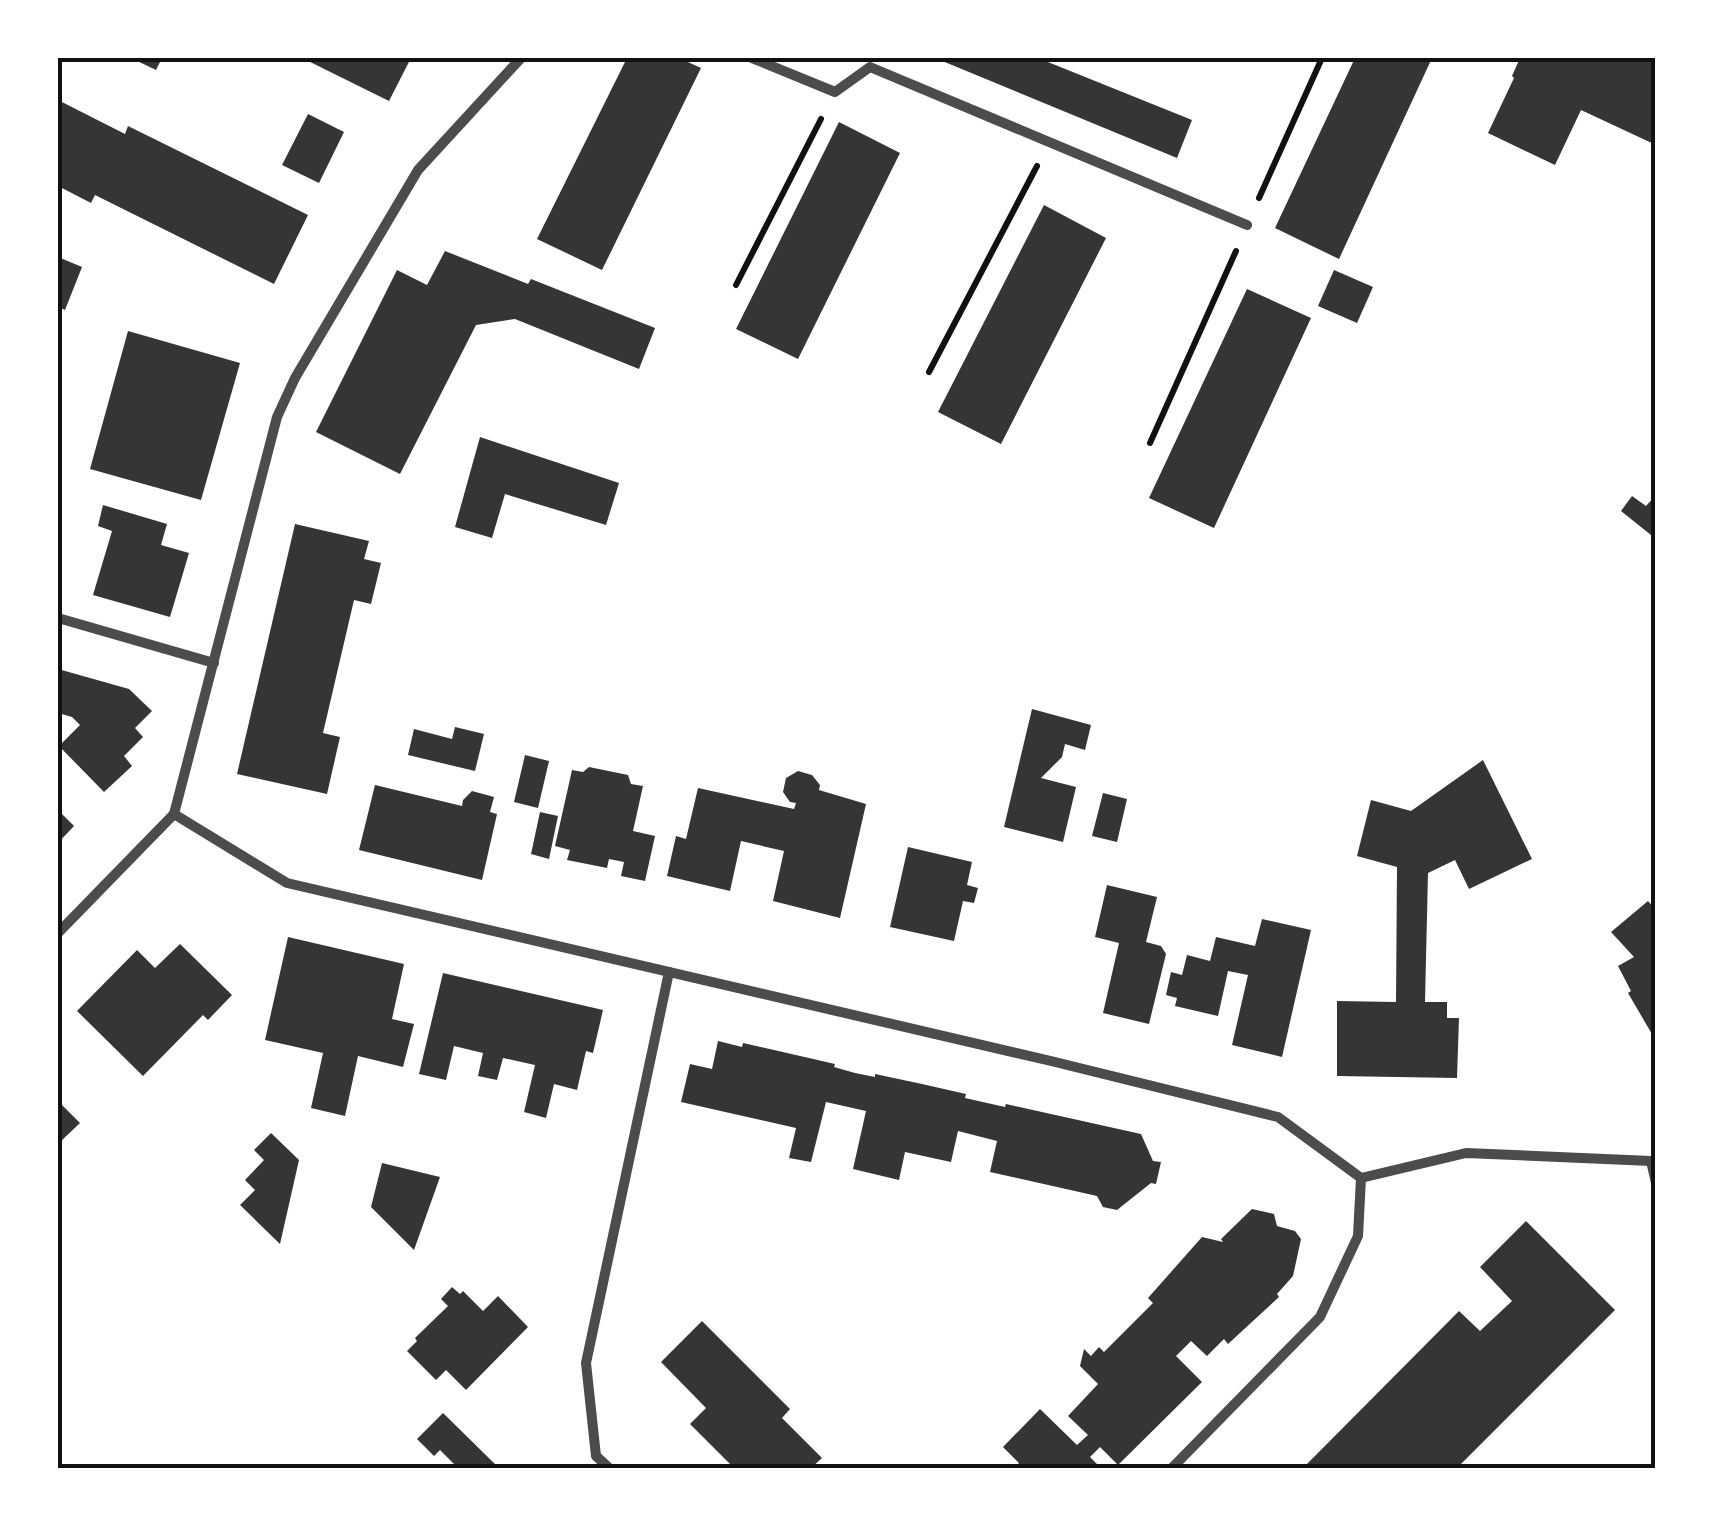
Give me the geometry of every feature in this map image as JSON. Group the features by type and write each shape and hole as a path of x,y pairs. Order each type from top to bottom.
{"street":[{"path":"58,933 174,814 277,417 295,378 418,170 521,58"},
{"path":"752,58 835,92 870,68 1247,225"},
{"path":"58,618 214,663"},
{"path":"174,814 286,883 1278,1118 1361,1178 1466,1152 1653,1158 1656,1183"},
{"path":"609,1468 596,1456 586,1362 669,972"},
{"path":"1172,1468 1320,1318 1358,1236 1361,1178"}],"path":[{"path":"736,286 835,92"},
{"path":"929,372 1049,142"}],"building":[{"path":"131,58 162,58 156,70"},
{"path":"302,58 411,58 389,101"},
{"path":"627,58 679,58 701,68 602,270 537,239"},
{"path":"935,58 1038,58 1192,120 1177,158"},
{"path":"1355,58 1432,58 1339,259 1275,228"},
{"path":"1520,58 1656,58 1656,145 1581,110 1555,165 1488,133"},
{"path":"58,100 125,134 128,126 308,215 274,284 95,195 91,203 58,186"},
{"path":"308,114 344,132 319,183 282,165"},
{"path":"839,122 900,153 798,359 736,329"},
{"path":"1044,205 1106,238 1001,444 938,412"},
{"path":"445,251 528,284 531,279 655,328 639,369 515,319 476,325 400,474 316,432 397,270 427,285"},
{"path":"58,257 82,267 65,310 58,307"},
{"path":"1334,270 1373,287 1357,323 1318,306"},
{"path":"1247,289 1311,318 1214,528 1149,498"},
{"path":"128,331 240,363 201,500 90,469"},
{"path":"480,437 619,483 606,525 505,494 492,538 455,527"},
{"path":"1656,495 1656,539 1621,511 1632,496 1646,506"},
{"path":"103,505 167,524 161,545 189,553 170,617 93,595 112,531 98,526"},
{"path":"295,524 369,541 364,559 381,563 371,604 354,600 323,733 340,737 327,794 237,774"},
{"path":"58,669 129,689 152,711 135,728 143,737 124,756 132,766 104,792 59,746 80,725 72,717 58,713"},
{"path":"1032,709 1091,725 1085,750 1065,744 1062,757 1041,778 1076,787 1063,842 1004,827"},
{"path":"455,727 484,734 475,771 408,755 414,729 452,739"},
{"path":"525,755 549,761 538,808 514,802"},
{"path":"1483,760 1532,859 1469,889 1455,860 1428,873 1425,1002 1447,1002 1447,1018 1459,1018 1457,1078 1337,1076 1337,1001 1396,1002 1397,867 1357,856 1371,800 1411,811"},
{"path":"589,767 628,775 631,784 643,786 633,831 655,836 645,881 621,876 624,862 609,859 607,868 567,860 570,850 555,846 572,770 583,772"},
{"path":"798,771 812,775 820,785 819,790 866,804 840,918 773,901 784,851 741,841 730,891 667,876 676,836 686,839 698,788 794,809 796,803 790,802 783,792 786,778"},
{"path":"375,785 462,806 472,791 494,797 490,812 497,814 482,880 359,850"},
{"path":"1103,793 1127,799 1117,842 1092,836"},
{"path":"58,810 74,826 58,843"},
{"path":"540,812 558,816 549,859 531,854"},
{"path":"908,847 972,862 967,885 978,888 974,903 963,901 954,941 890,927"},
{"path":"1107,885 1157,897 1146,942 1161,946 1166,954 1149,1024 1103,1013 1119,943 1095,937"},
{"path":"1648,901 1656,910 1656,1041 1628,993 1631,991 1618,966 1634,957 1611,932"},
{"path":"1262,919 1311,930 1282,1057 1232,1045 1248,975 1228,971 1218,1016 1175,1006 1177,998 1166,995 1171,972 1182,975 1187,955 1210,961 1216,937 1255,946"},
{"path":"288,937 404,964 392,1019 414,1024 403,1067 358,1056 345,1116 311,1108 323,1053 265,1040"},
{"path":"180,944 232,995 208,1020 203,1015 143,1076 77,1011 137,950 155,968"},
{"path":"443,973 603,1010 593,1053 586,1051 577,1090 554,1084 546,1118 524,1112 535,1065 503,1058 497,1080 478,1076 483,1053 454,1046 446,1080 419,1074"},
{"path":"718,1041 742,1047 743,1043 835,1064 834,1067 855,1073 922,1084 966,1094 965,1098 1141,1134 1153,1161 1161,1162 1156,1184 1151,1183 1117,1210 1103,1207 1097,1196 990,1172 997,1141 958,1131 951,1162 905,1152 899,1180 853,1169 866,1111 826,1102 811,1162 789,1158 796,1128 681,1102 690,1064 712,1069"},
{"path":"58,1101 80,1123 60,1142 58,1139"},
{"path":"271,1133 299,1160 280,1244 240,1205 255,1190 245,1180 264,1160 254,1150"},
{"path":"382,1163 440,1177 414,1250 371,1207"},
{"path":"1252,1209 1274,1214 1277,1226 1295,1231 1301,1239 1293,1276 1277,1294 1279,1297 1228,1344 1224,1339 1207,1356 1191,1341 1176,1356 1202,1382 1118,1465 1100,1447 1090,1457 1101,1468 1014,1468 1019,1463 1003,1447 1040,1409 1077,1445 1088,1435 1068,1416 1098,1384 1080,1366 1084,1349 1091,1356 1099,1347 1104,1352 1153,1303 1148,1298 1202,1237 1223,1242 1221,1239"},
{"path":"1526,1221 1615,1310 1457,1468 1306,1465 1459,1311 1480,1331 1512,1301 1480,1267"},
{"path":"452,1287 460,1294 463,1291 483,1311 498,1296 528,1327 466,1390 446,1370 436,1380 407,1351 448,1306 441,1299"},
{"path":"702,1321 790,1409 782,1418 822,1458 811,1468 730,1468 690,1424 706,1408 661,1362"},
{"path":"443,1413 499,1468 453,1468 456,1466 440,1450 434,1456 417,1439"}]}
